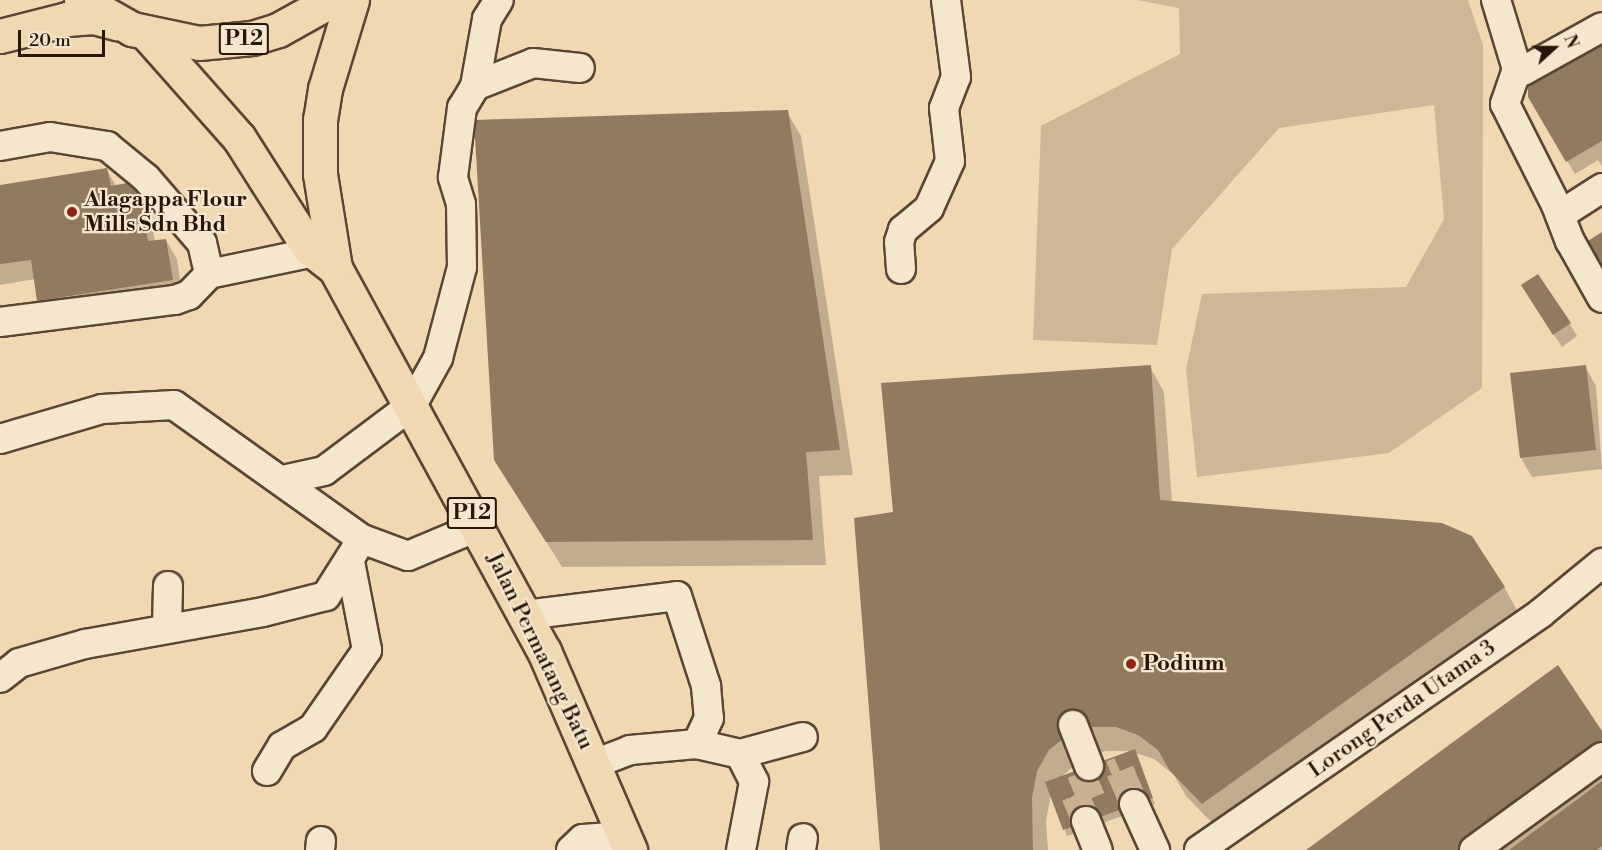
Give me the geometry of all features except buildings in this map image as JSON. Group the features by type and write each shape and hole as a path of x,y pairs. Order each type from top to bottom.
{"main road":[{"name":"P12","path":"81,0 117,22 147,34 200,43 252,38 302,20 332,0"},
{"name":"Jalan Permatang Batu","path":"325,260 319,128 325,89 352,0"},
{"path":"0,36 67,19 94,17 117,22"},
{"name":"Jalan Permatang Batu","path":"147,34 239,138 296,231 325,260 412,405 525,615 594,764 627,843"}],"street":[{"path":"283,480 324,471 412,405 438,358 462,267 461,204 453,177 462,108 475,86 488,19 499,0"},
{"path":"901,269 899,242 903,230 929,208 950,161 944,108 956,77 946,0"},
{"path":"1496,0 1517,69 1505,104 1560,215 1570,241 1602,298"},
{"path":"1517,69 1523,71 1602,27"},
{"path":"475,86 533,63 580,68"},
{"path":"0,146 50,137 107,146 146,178 202,243 209,274"},
{"path":"1560,215 1602,188"},
{"path":"0,322 175,300 189,295 209,274 325,260"},
{"path":"0,439 102,409 174,405 283,480 356,550 408,556 479,526"},
{"path":"6,668 85,644 167,627 263,612 326,596 356,550"},
{"path":"267,771 282,746 313,728 367,650 356,550"},
{"name":"Lorong Perda Utama 3","path":"1198,850 1541,613 1602,563"},
{"path":"167,627 168,586"},
{"path":"1541,613 1602,591"},
{"path":"525,615 677,596 706,686 709,718 697,744"},
{"path":"1073,725 1089,766"},
{"path":"594,764 630,750 697,744 740,754 803,737"},
{"path":"740,754 754,782 741,850"},
{"path":"1474,850 1602,757"},
{"path":"1134,804 1155,850"},
{"path":"1086,821 1098,850"},
{"path":"571,850 583,839 627,843"}],"shaded area":[{"path":"1137,0 1468,0 1483,45 1482,388 1389,453 1197,477 1186,369 1202,294 1406,287 1444,219 1434,105 1279,128 1172,249 1157,345 1033,340 1041,126 1180,54 1179,8"}],"tunnel":[{"path":"1086,821 1073,791 1120,771 1134,804"}],"place":[{"name":"Alagappa Flour Mills Sdn Bhd","path":"72,212"},
{"name":"Podium","path":"1131,664"}]}
